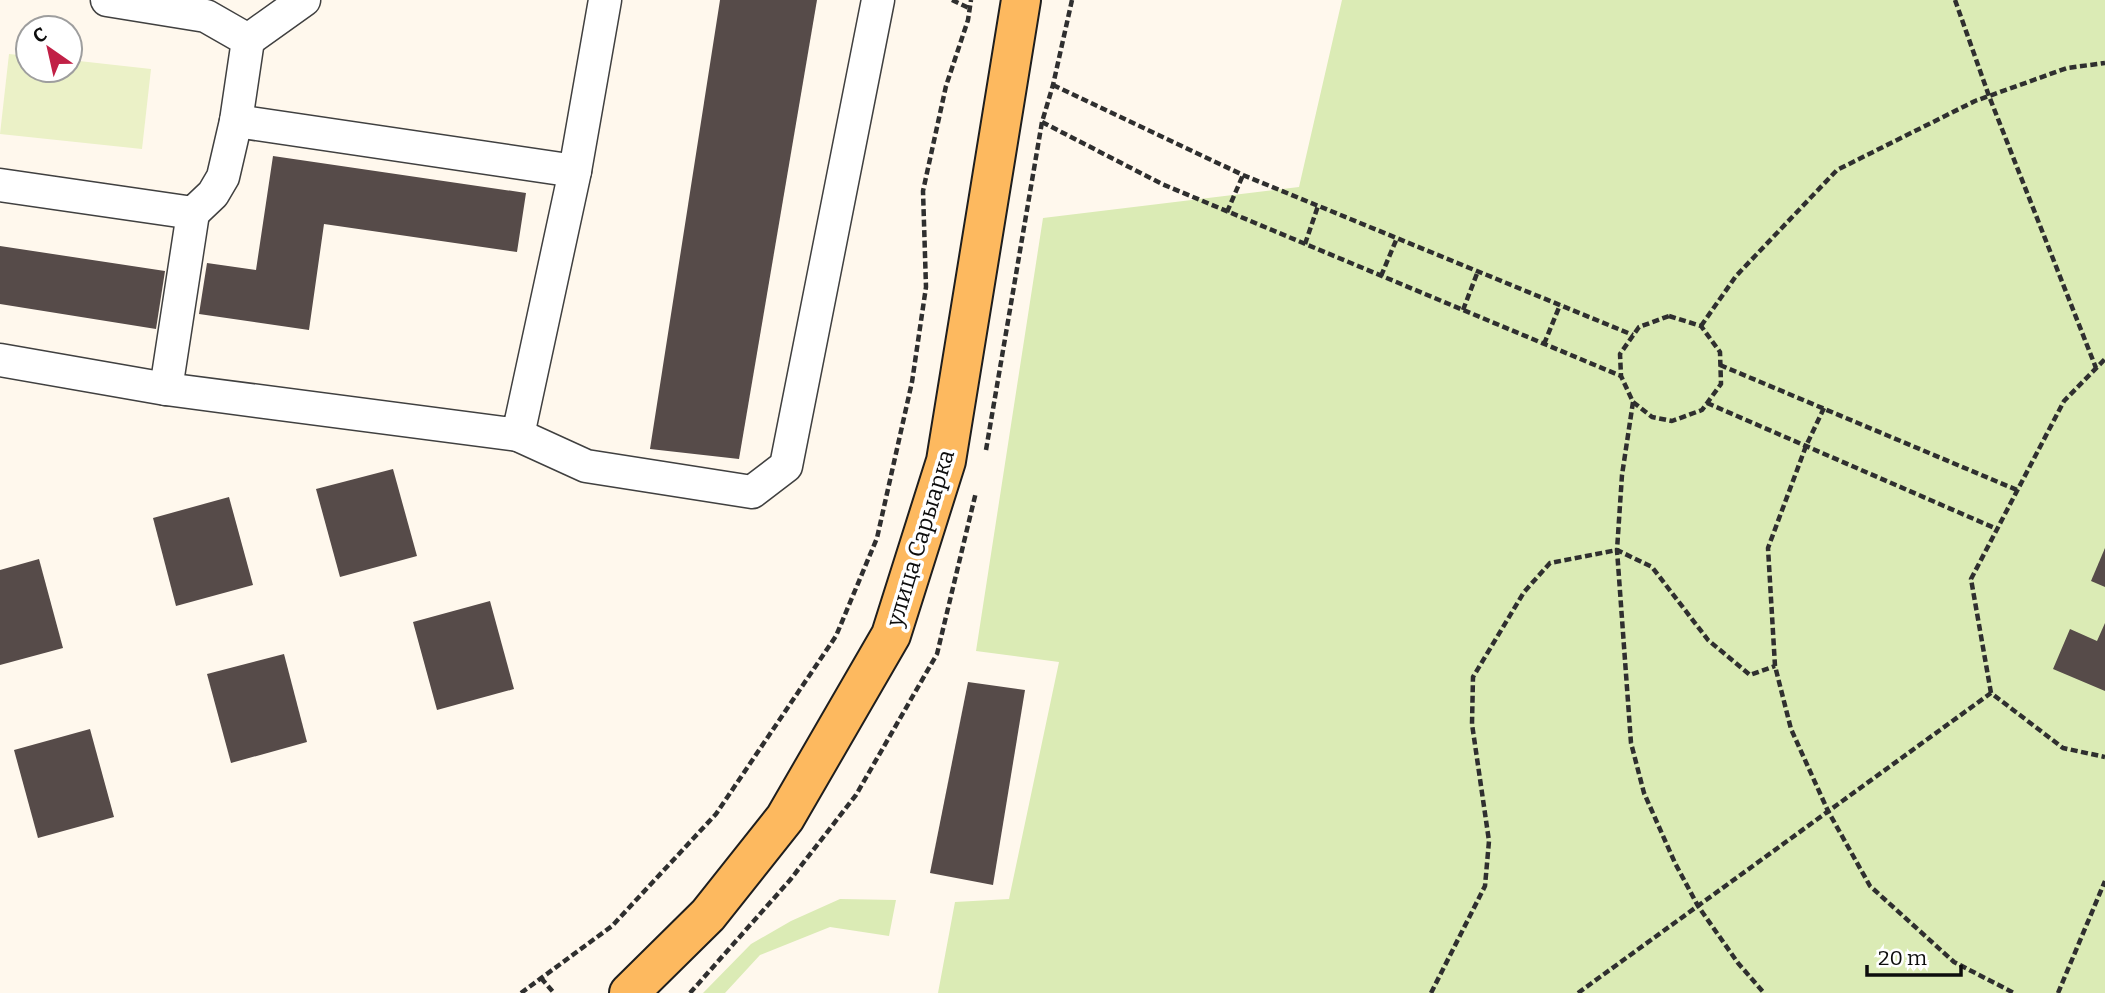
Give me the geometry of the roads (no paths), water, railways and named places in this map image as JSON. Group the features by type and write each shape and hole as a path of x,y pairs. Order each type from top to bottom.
{"main road":[{"name":"улица Сарыарка","path":"629,993 708,915 785,818 891,635 946,461 1021,0"}],"street":[{"path":"107,0 206,16 248,40"},
{"path":"166,389 193,213 213,194 223,177 236,121 248,40 304,0"},
{"path":"518,435 575,171 605,0"},
{"path":"0,360 166,389 518,435 586,466 752,492 786,466 878,0"},
{"path":"236,121 575,171"},
{"path":"0,185 193,213"}]}
